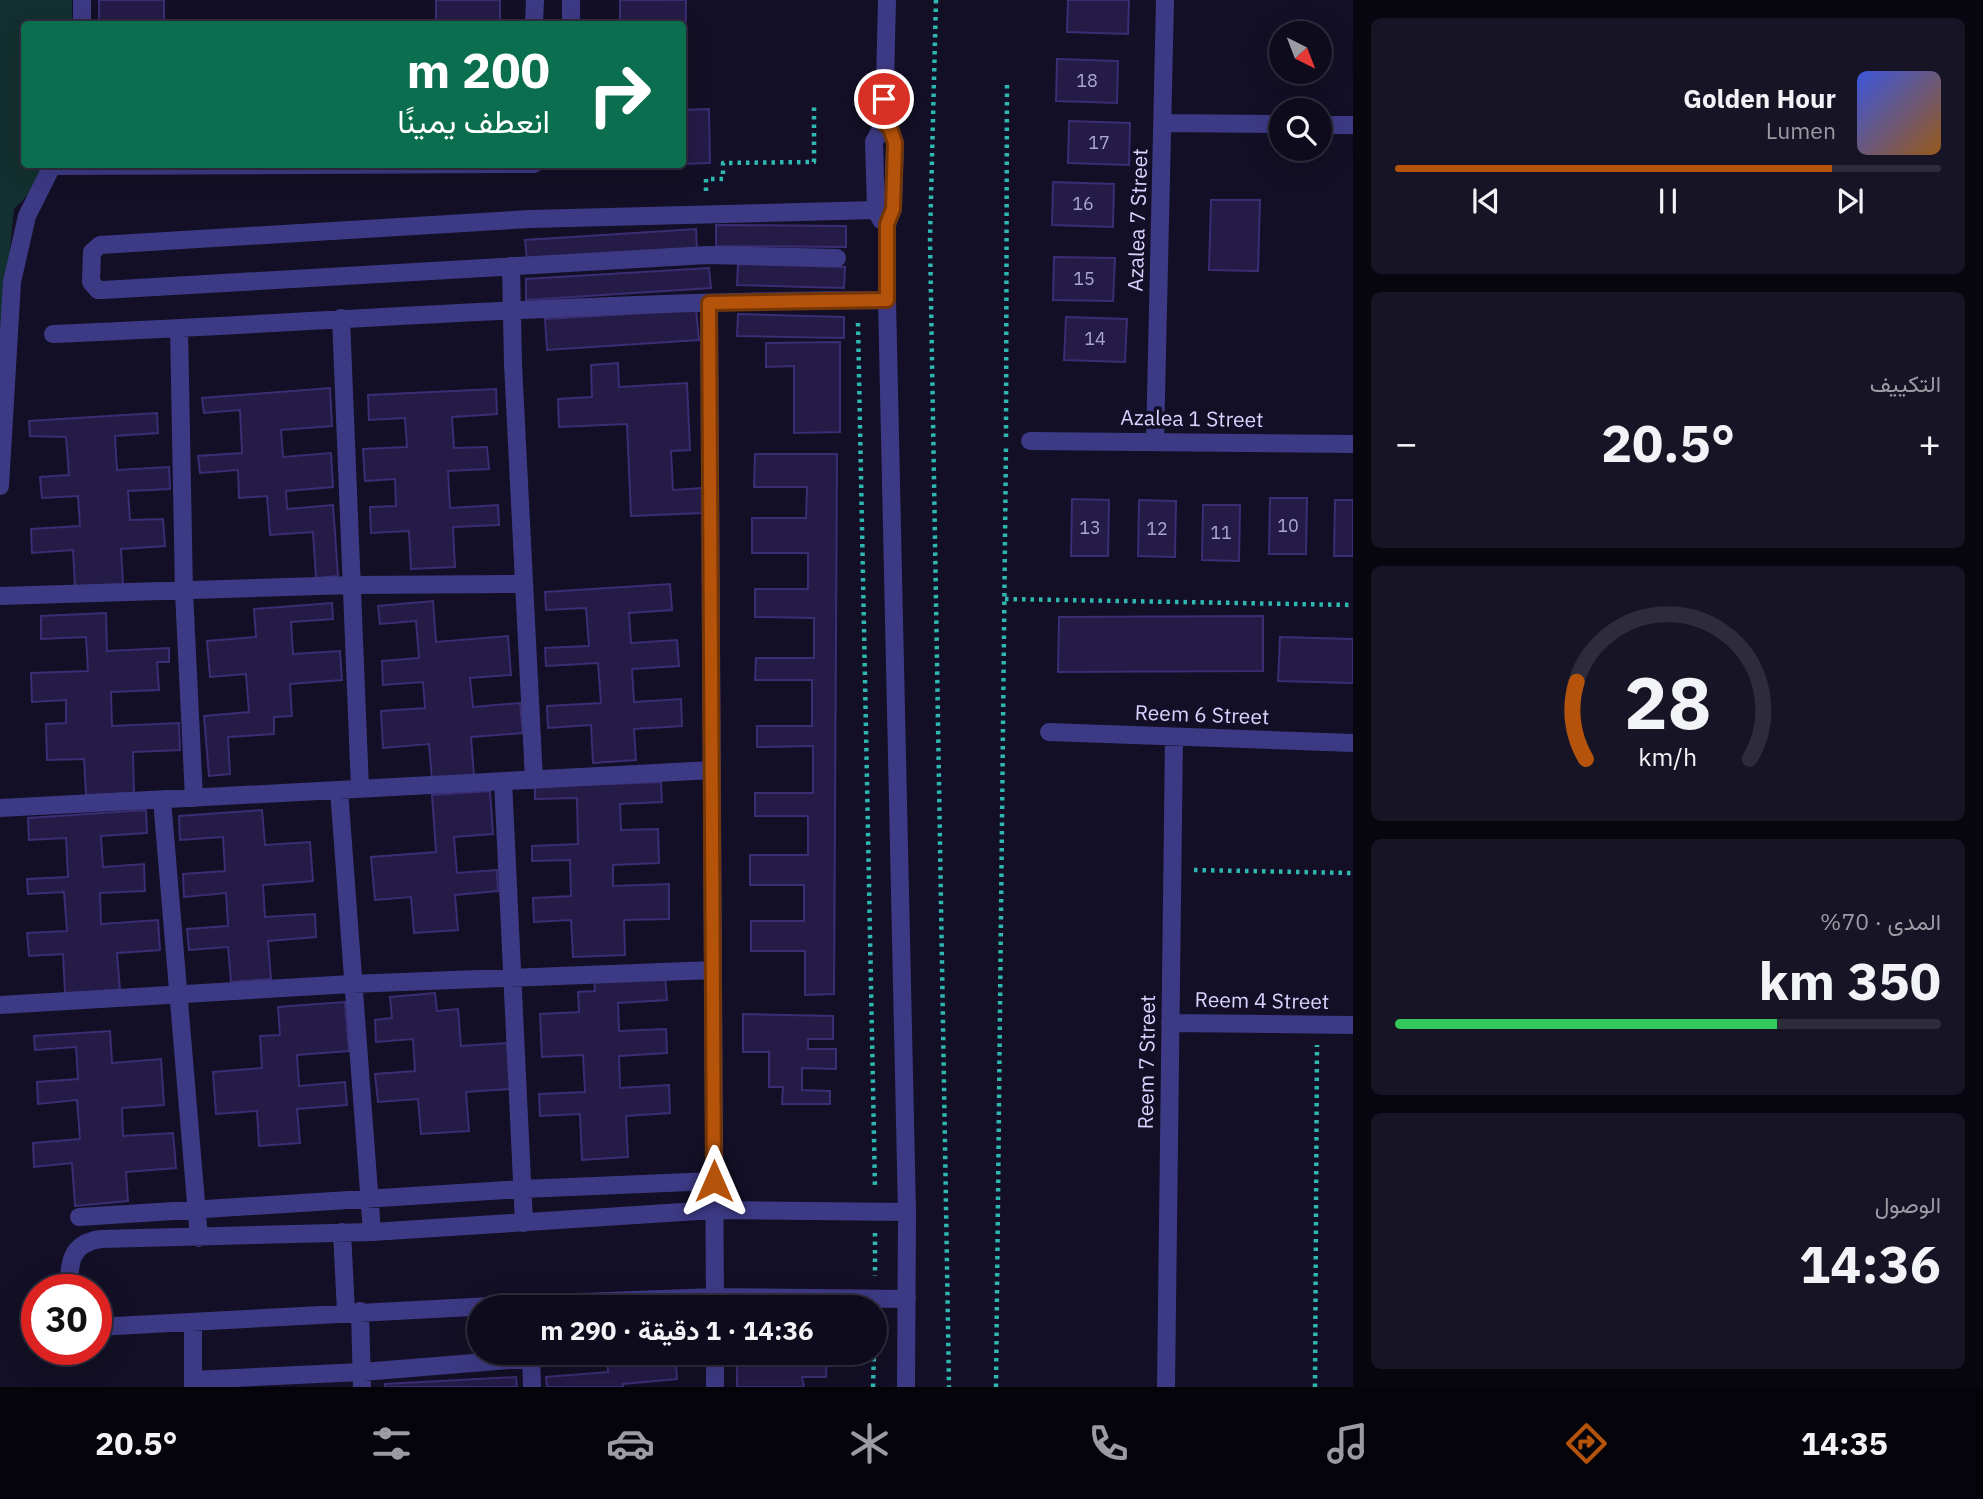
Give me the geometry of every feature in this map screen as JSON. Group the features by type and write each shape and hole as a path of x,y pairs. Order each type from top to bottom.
{"street":[{"path":"82,0 82,21"},
{"path":"534,21 535,0"},
{"path":"571,0 571,21"},
{"path":"836,258 706,255 103,290 98,290 92,282 92,252 100,245 530,219 882,217 893,209 895,143 890,128 884,123 887,0"},
{"name":"Azalea 7 Street","path":"1155,441 1165,0"},
{"path":"1164,123 1269,124"},
{"path":"1332,125 1353,125"},
{"path":"0,486 12,282 27,216 51,168"},
{"path":"882,217 887,300 907,1212 906,1387"},
{"path":"511,266 513,364 534,780"},
{"path":"53,334 341,318 709,303 887,300"},
{"path":"709,303 715,1295"},
{"path":"341,318 360,789"},
{"path":"180,328 184,592 194,798"},
{"name":"Azalea 1 Street","path":"1030,441 1353,444"},
{"path":"0,596 352,585 523,584"},
{"name":"Reem 6 Street","path":"1049,732 1353,743"},
{"name":"Reem 7 Street","path":"1166,1387 1174,737"},
{"path":"0,808 712,770"},
{"path":"503,781 524,1223"},
{"path":"339,790 351,984 372,1232"},
{"path":"162,800 199,1238"},
{"path":"0,1005 351,984 713,970"},
{"name":"Reem 4 Street","path":"1170,1023 1353,1025"},
{"path":"79,1217 523,1189 714,1181"},
{"path":"70,1274 71,1258 78,1247 88,1241 372,1232 714,1210 907,1212"},
{"path":"342,1233 362,1380"},
{"path":"887,1298 907,1299"},
{"path":"112,1326 353,1311 467,1308"},
{"path":"193,1322 193,1383 362,1380 467,1364"},
{"path":"531,1365 532,1387"},
{"path":"715,1365 715,1387"}],"path":[{"path":"936,0 930,238 949,1387"},
{"path":"996,1387 1005,599 1007,80"},
{"path":"706,216 706,179 723,179 723,163 814,162 814,105"},
{"path":"858,300 875,1295"},
{"path":"1005,599 1353,605"},
{"path":"1172,869 1353,873"},
{"path":"1315,1387 1318,1025"},
{"path":"873,1387 874,1365"}],"green space":[{"path":"0,0 72,0 72,21 21,21 21,168 54,168 14,209 0,351"}],"building":[{"path":"99,0 164,0 164,21 99,21"},
{"path":"436,0 500,0 500,21 436,21"},
{"path":"620,0 686,0 686,21 620,21"},
{"path":"1068,0 1129,0 1128,34 1067,32"},
{"path":"1057,59 1118,61 1117,103 1056,101"},
{"path":"709,109 710,163 686,164 686,110"},
{"path":"1069,121 1130,123 1129,165 1068,163"},
{"path":"1053,182 1114,184 1113,227 1052,225"},
{"path":"1211,200 1260,200 1258,271 1209,270"},
{"path":"716,225 846,226 846,247 716,246"},
{"path":"696,229 697,250 527,261 525,240"},
{"path":"1054,257 1115,258 1113,301 1053,300"},
{"path":"738,264 845,267 844,288 737,285"},
{"path":"709,268 711,288 526,300 526,279"},
{"path":"696,310 699,340 547,350 545,319"},
{"path":"738,314 844,317 844,338 737,336"},
{"path":"1066,317 1127,319 1125,362 1064,360"},
{"path":"840,342 840,432 794,433 794,366 766,367 766,343"},
{"path":"618,363 619,387 687,383 690,450 671,451 673,490 702,488 703,513 631,516 627,424 559,427 558,399 592,397 591,365"},
{"path":"330,388 332,426 281,430 283,457 331,453 333,487 286,491 287,509 333,505 338,576 316,578 313,532 270,535 267,496 239,498 238,470 200,473 198,456 242,453 240,410 204,413 202,398"},
{"path":"496,389 497,414 452,417 454,448 487,447 489,469 448,471 450,508 498,505 499,525 453,527 455,567 411,569 409,531 371,533 370,507 396,506 395,479 365,481 363,449 407,447 405,418 369,420 368,395"},
{"path":"157,413 158,433 115,436 117,470 169,467 170,489 128,491 130,520 163,519 165,546 121,549 123,584 75,587 73,550 32,553 31,529 80,526 78,496 42,498 40,477 69,475 66,437 30,436 29,421"},
{"path":"755,454 837,454 834,994 805,995 805,951 751,951 751,921 804,921 804,885 750,885 750,855 808,855 808,816 755,816 755,793 813,793 813,746 757,747 757,726 812,726 812,680 755,680 756,658 814,658 814,618 755,617 755,589 808,589 808,553 752,553 752,518 806,518 807,487 754,487"},
{"path":"1270,498 1307,498 1306,554 1269,554"},
{"path":"1072,499 1109,500 1108,556 1071,556"},
{"path":"1139,500 1176,501 1175,557 1138,556"},
{"path":"1335,500 1353,500 1353,556 1334,556"},
{"path":"1203,505 1240,505 1239,561 1202,560"},
{"path":"670,584 672,610 629,613 631,643 677,640 679,666 632,669 634,702 681,699 682,726 634,729 636,760 593,763 591,725 548,728 547,706 601,703 598,663 546,666 545,648 589,646 586,608 546,610 545,592"},
{"path":"433,601 436,642 508,636 511,675 470,678 473,707 520,703 523,733 471,737 474,776 432,780 429,744 383,748 381,711 425,708 423,682 383,685 382,661 419,658 416,621 380,624 378,606"},
{"path":"332,603 333,619 291,622 293,654 340,651 342,680 290,684 292,716 274,717 274,734 228,737 230,774 209,776 204,716 249,712 246,674 210,677 207,641 256,637 254,609"},
{"path":"106,613 107,651 169,648 169,662 157,662 159,690 111,692 112,726 179,723 180,750 133,752 134,793 86,795 84,759 47,760 46,724 66,723 66,700 32,702 31,673 88,671 86,637 41,639 41,616"},
{"path":"1263,616 1263,671 1058,672 1059,617"},
{"path":"1280,637 1353,639 1353,683 1278,681"},
{"path":"661,782 662,802 620,804 621,830 658,829 659,863 613,865 613,886 669,884 669,919 624,920 625,955 573,957 571,920 534,922 533,898 571,896 570,860 532,861 532,846 578,844 577,798 535,799 535,787"},
{"path":"490,791 493,834 454,837 457,873 497,870 498,891 455,895 458,930 414,933 411,897 375,900 371,857 436,852 432,795"},
{"path":"146,810 147,833 101,836 103,867 144,864 145,891 100,893 101,924 158,920 160,950 117,953 120,990 65,993 63,954 29,956 27,933 67,931 64,892 28,894 27,879 68,877 66,838 29,840 28,818"},
{"path":"262,810 265,845 310,842 313,881 263,885 265,917 315,914 316,937 268,941 271,979 231,982 228,947 189,950 187,929 228,926 226,893 184,897 183,874 225,871 223,837 180,840 179,816"},
{"path":"665,976 667,1000 618,1003 619,1031 666,1029 667,1053 619,1056 620,1088 669,1085 670,1113 626,1116 628,1157 582,1160 580,1114 540,1116 539,1094 585,1092 583,1055 542,1057 540,1014 579,1012 578,992 595,991 594,979"},
{"path":"435,993 437,1011 458,1009 461,1046 507,1043 511,1089 466,1092 469,1131 421,1134 418,1099 378,1102 375,1074 415,1071 413,1039 376,1042 375,1020 392,1018 390,997"},
{"path":"345,1002 349,1051 297,1055 299,1086 345,1082 347,1105 297,1109 300,1143 259,1146 257,1111 216,1114 213,1072 262,1068 260,1036 280,1035 278,1007"},
{"path":"743,1014 833,1016 833,1039 808,1039 808,1049 836,1049 836,1069 802,1068 802,1090 830,1091 830,1104 782,1104 783,1087 769,1087 769,1052 743,1052"},
{"path":"110,1031 112,1063 161,1059 164,1105 122,1108 123,1136 173,1133 176,1168 126,1172 128,1201 75,1206 72,1163 34,1167 33,1143 80,1139 77,1100 38,1104 37,1082 78,1079 76,1047 35,1050 34,1036"},
{"path":"607,1365 676,1365 677,1379 623,1384 623,1387 547,1387 546,1377 608,1372"},
{"path":"737,1365 827,1365 826,1377 802,1377 804,1387 737,1387"},
{"path":"516,1377 517,1387 385,1387 385,1384"}],"route":[{"path":"714,1181 709,303 887,300 887,224 893,215 895,143 894,135 884,123 884,99"}]}
